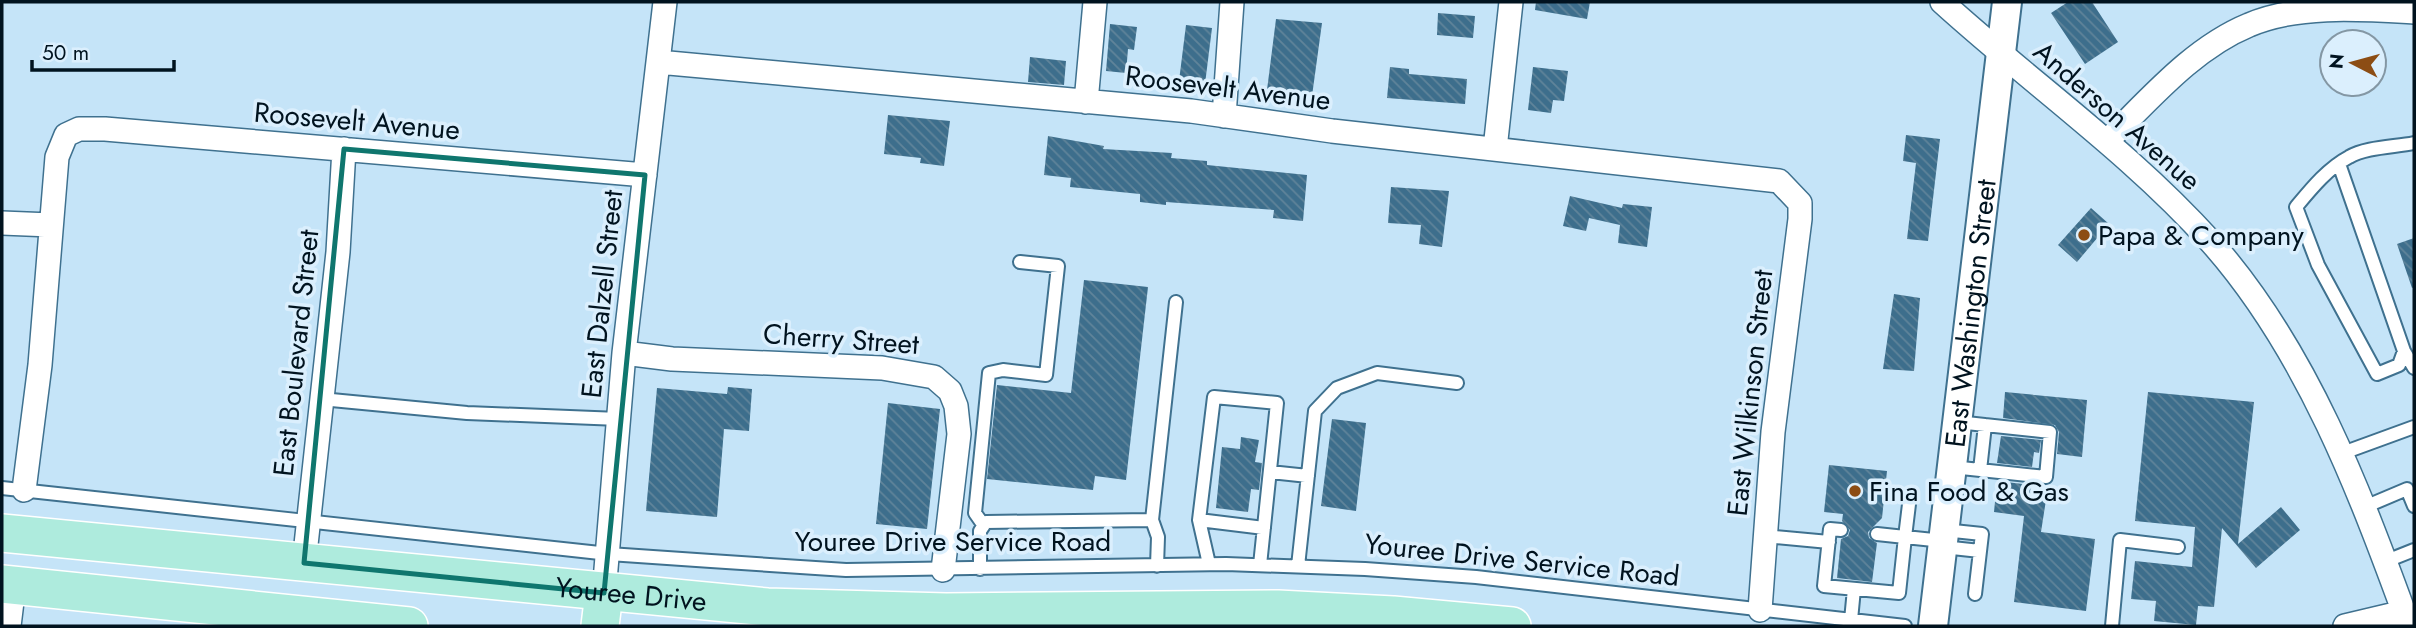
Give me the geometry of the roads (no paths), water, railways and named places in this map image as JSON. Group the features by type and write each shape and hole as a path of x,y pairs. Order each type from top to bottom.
{"main road":[{"name":"Youree Drive","path":"2,533 304,563 602,610 1278,609 1393,615 1512,626"},
{"path":"8,585 297,621 409,626"}],"street":[{"name":"East Dalzell Street","path":"602,610 609,554 624,353 665,2"},
{"path":"1086,102 1096,2"},
{"path":"1224,116 1232,2"},
{"path":"1495,149 1511,2"},
{"name":"Anderson Avenue","path":"1942,2 2001,54 2108,140 2146,175 2232,268 2290,354 2340,453 2409,616"},
{"name":"East Washington Street","path":"1933,626 1952,467 1971,423 2007,2"},
{"path":"2108,140 2179,71 2218,41 2250,24 2295,14 2414,12"},
{"name":"Roosevelt Avenue","path":"658,62 1224,116 1495,149 1769,178 1787,186"},
{"name":"Roosevelt Avenue","path":"51,225 57,157 66,135 79,129 645,175"},
{"name":"East Boulevard Street","path":"304,563 338,252 344,149"},
{"name":"East Wilkinson Street","path":"1760,610 1773,432 1800,219 1800,203 1787,186"},
{"path":"2,223 51,225 40,365 13,489"},
{"name":"Cherry Street","path":"624,353 672,359 882,368 934,377 950,391 956,406 959,434 943,570"},
{"path":"8,585 9,626"},
{"path":"2345,626 2409,616"}],"lane":[{"path":"2404,351 2399,365 2376,374 2318,265 2296,207 2319,180 2350,156 2414,143"},
{"path":"2339,164 2404,351 2414,368"},
{"path":"980,569 982,523 975,513 989,373 1008,371 1046,375 1058,266 1020,262"},
{"path":"1157,566 1158,537 1152,520 1176,302"},
{"path":"1298,566 1315,411 1337,388 1377,373 1457,383"},
{"path":"1209,565 1199,520 1214,397 1277,403 1260,565"},
{"path":"321,399 467,413 619,419"},
{"path":"1952,467 1980,470 2046,477 2050,432 1971,423 1980,470"},
{"path":"2340,453 2414,427"},
{"path":"1270,472 1308,476"},
{"name":"Youree Drive Service Road","path":"13,489 310,519 609,554 846,570 1298,566 1476,577 1905,626"},
{"path":"2362,508 2407,489 2414,506"},
{"path":"1842,530 1830,529 1824,586 1899,593 1910,496"},
{"path":"982,523 1152,520"},
{"path":"1199,520 1264,528"},
{"path":"1877,534 1943,540 1980,551"},
{"path":"1943,540 1982,534 1975,594"},
{"path":"1764,536 1829,542"},
{"path":"2112,626 2120,540 2178,547"},
{"path":"2384,562 2414,550"},
{"path":"1851,620 1854,589"}],"place":[{"name":"Papa & Company","path":"2084,235"},
{"name":"Fina Food & Gas","path":"1855,491"}]}
